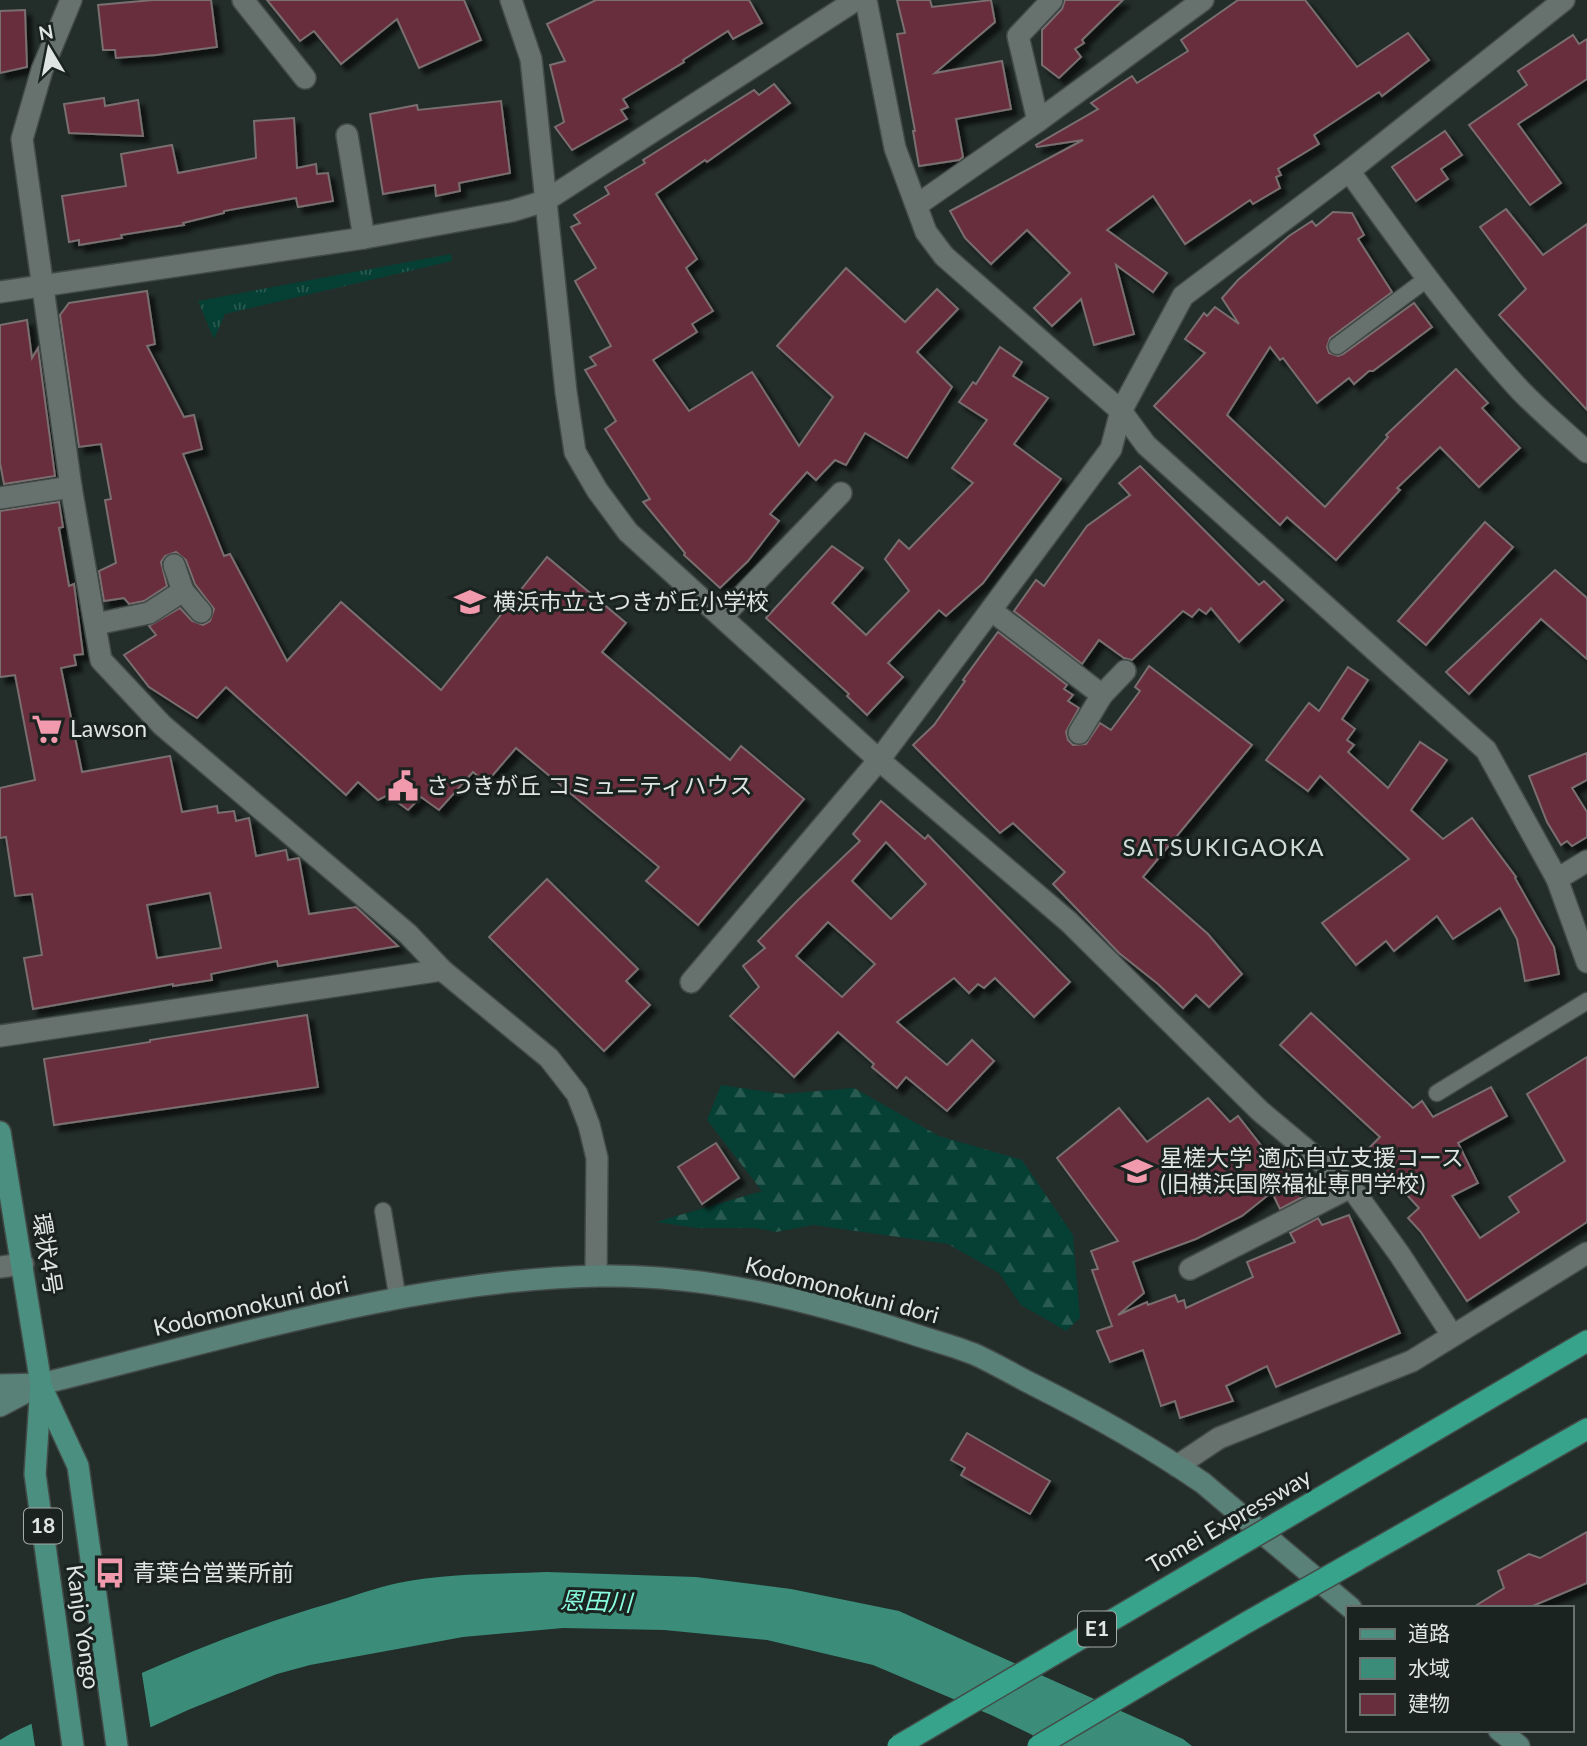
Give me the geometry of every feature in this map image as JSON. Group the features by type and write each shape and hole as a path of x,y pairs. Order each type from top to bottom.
{"highway":[{"name":"Tomei Expressway","path":"898,1746 1587,1341"},
{"path":"1038,1746 1244,1624 1587,1429"}],"main road":[{"name":"環状4号","path":"0,1132 41,1384"},
{"name":"Kodomonokuni dori","path":"0,1385 41,1384 336,1311 519,1282 596,1276 683,1280 775,1294 878,1323 973,1354 1066,1401 1203,1483 1349,1606"},
{"name":"Kodomonokuni dori","path":"0,1406 41,1384"},
{"name":"Kanjo Yongo","path":"41,1384 78,1466 117,1746"},
{"name":"Kanjo Yongo","path":"41,1384 35,1474 72,1746"},
{"path":"1502,1732 1519,1746"}],"street":[{"path":"71,0 42,69 22,139 71,487 101,660 162,725 408,934 442,970 549,1058 577,1094 589,1125 597,1158 596,1276"},
{"path":"243,0 305,78"},
{"path":"511,0 531,59 575,452 597,490 628,532 879,760 1069,922 1260,1111 1351,1187 1401,1255 1452,1335"},
{"path":"0,292 364,237 512,211 545,201 856,0"},
{"path":"866,0 895,148 926,232 944,256 1121,411 1146,445 1486,750 1557,879 1587,962"},
{"path":"1038,121 1018,36 1052,0"},
{"path":"917,205 1038,121 1203,0"},
{"path":"691,982 879,760 1111,449 1121,411 1183,296 1349,171 1564,0"},
{"path":"347,135 364,237"},
{"path":"1349,171 1489,355 1523,393 1587,452"},
{"path":"0,498 71,487"},
{"path":"723,617 827,498"},
{"path":"174,565 183,591 201,611"},
{"path":"96,624 149,613 183,591"},
{"path":"992,611 1102,695"},
{"path":"1079,733 1102,695 1125,671"},
{"path":"1557,879 1587,861"},
{"path":"0,1037 442,970"},
{"path":"1190,1269 1351,1187"},
{"path":"1177,1466 1219,1438 1412,1361 1587,1253"},
{"path":"0,1267 23,1264"}],"lane":[{"path":"1337,346 1428,278"},
{"path":"1437,1093 1587,1001"},
{"path":"383,1211 398,1300"}],"green space":[{"path":"451,254 452,261 225,314 214,339 198,301"},
{"path":"721,1085 782,1094 854,1088 939,1136 1022,1160 1073,1235 1080,1318 1066,1331 1021,1305 999,1273 948,1244 813,1225 776,1232 755,1228 697,1228 656,1222 762,1191 707,1120"}],"water":[{"name":"恩田川","path":"547,1572 696,1577 791,1589 899,1611 1183,1739 1192,1746 1055,1746 991,1715 873,1665 767,1640 664,1630 563,1628 463,1637 310,1665 277,1674 188,1710 110,1746 0,1746 0,1740 10,1734 129,1679 289,1616 398,1583 472,1574"}],"pier":[{"path":"141,1668 151,1731 119,1746 35,1746 31,1720"}],"building":[{"path":"153,0 211,0 217,47 116,58 115,50 103,50 98,5"},
{"path":"267,0 464,0 481,40 419,68 397,19 341,64 314,31 300,41"},
{"path":"596,0 749,0 762,23 733,39 728,31 683,60 684,62 623,99 628,107 621,110 627,119 572,150 555,127 564,122 550,65 565,61 547,24"},
{"path":"897,0 930,0 932,7 991,0 995,22 935,73 1002,61 1011,109 956,119 963,157 959,160 919,166 897,34 905,33"},
{"path":"1065,0 1123,0 1082,40 1084,43 1075,49 1081,57 1059,78 1042,65 1042,30 1062,9"},
{"path":"1238,0 1305,0 1357,67 1408,33 1429,60 1382,96 1379,92 1314,135 1319,144 1278,169 1281,175 1276,177 1280,188 1253,204 1250,200 1185,244 1153,196 1107,230 1167,273 1153,292 1116,265 1134,334 1094,345 1081,299 1052,326 1034,308 1070,273 1027,230 991,264 965,238 950,211 1083,140 1036,145 1098,109 1091,103 1132,76 1137,83 1188,51 1181,40"},
{"path":"25,10 27,67 0,73 0,11"},
{"path":"1573,35 1579,44 1587,39 1587,79 1518,124 1561,183 1530,205 1469,125 1527,85 1518,71"},
{"path":"774,84 790,103 707,162 705,160 656,194 697,259 686,268 713,311 692,324 697,332 653,360 689,411 752,372 799,446 833,397 777,346 846,268 905,322 937,289 958,309 917,352 952,387 907,458 865,433 846,465 835,460 816,480 807,472 770,514 779,521 748,561 720,588 684,555 643,502 650,499 605,429 616,421 585,370 596,365 590,357 611,346 575,281 596,268 571,227 580,223 574,215 609,194 605,187 645,163 643,160 754,90 759,95"},
{"path":"104,98 105,106 138,100 143,136 69,133 64,104"},
{"path":"501,101 510,173 459,183 460,191 436,196 435,185 383,194 370,114 417,105 418,110"},
{"path":"294,118 297,168 316,164 317,174 328,173 333,201 298,207 296,198 224,211 183,223 184,225 121,235 122,238 79,245 79,240 69,242 62,196 126,186 121,154 172,145 178,173 256,158 254,121"},
{"path":"1445,131 1462,155 1441,169 1448,179 1416,201 1392,167"},
{"path":"1506,209 1543,255 1587,224 1587,410 1499,315 1526,289 1480,227"},
{"path":"1333,212 1352,213 1364,235 1358,239 1392,292 1330,338 1327,347 1329,353 1338,356 1343,354 1414,303 1432,327 1354,384 1349,378 1317,403 1283,358 1280,360 1270,347 1227,415 1325,507 1388,437 1386,435 1456,369 1488,403 1482,408 1520,448 1479,487 1440,447 1397,488 1400,490 1336,560 1287,517 1280,525 1154,406 1205,353 1185,339 1204,313 1207,316 1215,307 1239,324 1222,298 1238,280 1289,236 1312,221 1316,226"},
{"path":"147,291 155,344 147,346 184,417 194,415 202,449 183,454 224,556 230,554 287,661 341,602 441,690 547,557 626,623 602,652 730,760 741,746 804,799 698,925 646,881 659,867 516,748 486,783 473,772 439,810 421,797 408,810 388,795 378,800 358,782 346,795 226,687 197,718 149,687 124,655 156,635 149,626 180,608 192,621 203,625 210,621 214,609 195,584 186,560 176,552 165,556 161,562 167,586 144,601 129,604 124,598 104,601 99,571 116,563 105,500 111,499 101,444 79,447 60,315 69,303"},
{"path":"27,320 32,358 38,348 55,476 4,484 0,463 0,325"},
{"path":"1000,347 1022,362 1013,376 1048,398 1014,444 1061,479 983,583 946,616 939,610 888,663 903,677 867,715 847,696 849,694 766,618 832,546 863,568 832,603 866,635 909,591 885,559 899,540 909,549 973,483 952,468 987,420 959,402 973,382 976,384"},
{"path":"1140,466 1259,585 1264,581 1283,600 1239,642 1211,608 1206,614 1199,609 1192,617 1183,611 1132,660 1124,658 1099,640 1082,664 1014,611 1036,580 1044,586 1087,526 1130,495 1119,483"},
{"path":"59,502 63,527 59,528 69,586 74,584 83,654 74,655 76,665 61,668 82,772 170,756 182,812 217,806 218,813 234,811 236,821 249,818 256,856 286,850 288,860 299,858 309,914 356,907 398,946 278,966 277,961 211,974 212,980 173,984 33,1009 24,958 42,955 32,894 15,896 6,837 0,838 0,788 35,780 15,675 0,677 0,511","holes":["210,893 221,948 157,958 147,905"]},
{"path":"1485,522 1513,547 1426,645 1398,621"},
{"path":"1555,570 1587,598 1587,659 1541,619 1469,694 1446,672"},
{"path":"998,632 1067,685 1064,689 1073,695 1068,701 1079,708 1066,732 1073,745 1086,744 1100,723 1111,730 1140,691 1135,687 1149,666 1252,745 1143,877 1208,934 1242,974 1209,1007 1196,995 1183,1008 1119,953 1053,884 1065,872 1013,823 1000,833 913,745 934,725"},
{"path":"1348,667 1368,680 1342,719 1355,729 1347,740 1354,745 1348,752 1388,788 1420,742 1447,760 1411,810 1443,839 1472,818 1516,877 1554,947 1559,974 1525,981 1517,939 1500,908 1453,939 1437,916 1394,951 1386,941 1356,965 1322,923 1409,859 1320,776 1308,791 1266,760 1309,703 1319,711"},
{"path":"1587,753 1587,780 1572,788 1587,812 1587,837 1572,846 1567,841 1561,845 1547,822 1529,776"},
{"path":"881,801 925,839 928,835 1070,982 1034,1017 995,978 984,988 978,984 969,993 954,978 897,1022 947,1065 972,1040 994,1061 947,1111 906,1077 897,1088 838,1032 794,1077 730,1016 759,987 743,966 765,948 758,941 860,841 853,834","holes":["886,842 926,884 891,919 852,881","828,922 875,964 842,997 796,956"]},
{"path":"547,879 638,969 626,981 650,1005 604,1051 489,937"},
{"path":"1311,1013 1413,1108 1422,1101 1433,1117 1491,1087 1507,1116 1458,1143 1478,1183 1452,1196 1480,1238 1519,1212 1509,1197 1565,1161 1527,1094 1587,1057 1587,1222 1467,1301 1421,1232 1408,1218 1419,1208 1370,1155 1373,1152 1369,1148 1380,1137 1280,1045"},
{"path":"307,1015 318,1087 54,1125 44,1059"},
{"path":"1208,1098 1230,1122 1238,1116 1278,1167 1292,1160 1308,1194 1280,1209 1272,1192 1242,1216 1196,1239 1133,1262 1144,1293 1118,1315 1147,1302 1148,1305 1175,1295 1178,1302 1184,1300 1186,1308 1253,1277 1247,1262 1295,1242 1290,1233 1318,1218 1322,1225 1349,1215 1400,1333 1276,1387 1267,1366 1226,1386 1233,1401 1180,1418 1175,1401 1161,1406 1143,1350 1110,1362 1097,1331 1112,1326 1092,1270 1098,1269 1091,1251 1118,1241 1057,1158 1119,1108 1147,1142"},
{"path":"716,1143 739,1178 702,1204 678,1167"},
{"path":"967,1433 1050,1481 1030,1514 961,1475 965,1468 951,1460"},
{"path":"1587,1532 1587,1583 1533,1606 1475,1606 1504,1588 1498,1571 1529,1554 1540,1558"}],"place":[{"name":"横浜市立さつきが丘小学校","path":"470,602"},
{"name":"Lawson","path":"47,729"},
{"name":"さつきが丘 コミュニティハウス","path":"403,786"},
{"name":"星槎大学 適応自立支援コース (旧横浜国際福祉専門学校)","path":"1137,1171"},
{"name":"青葉台営業所前","path":"110,1573"}],"district":[{"name":"SATSUKIGAOKA","path":"1224,848"}]}
